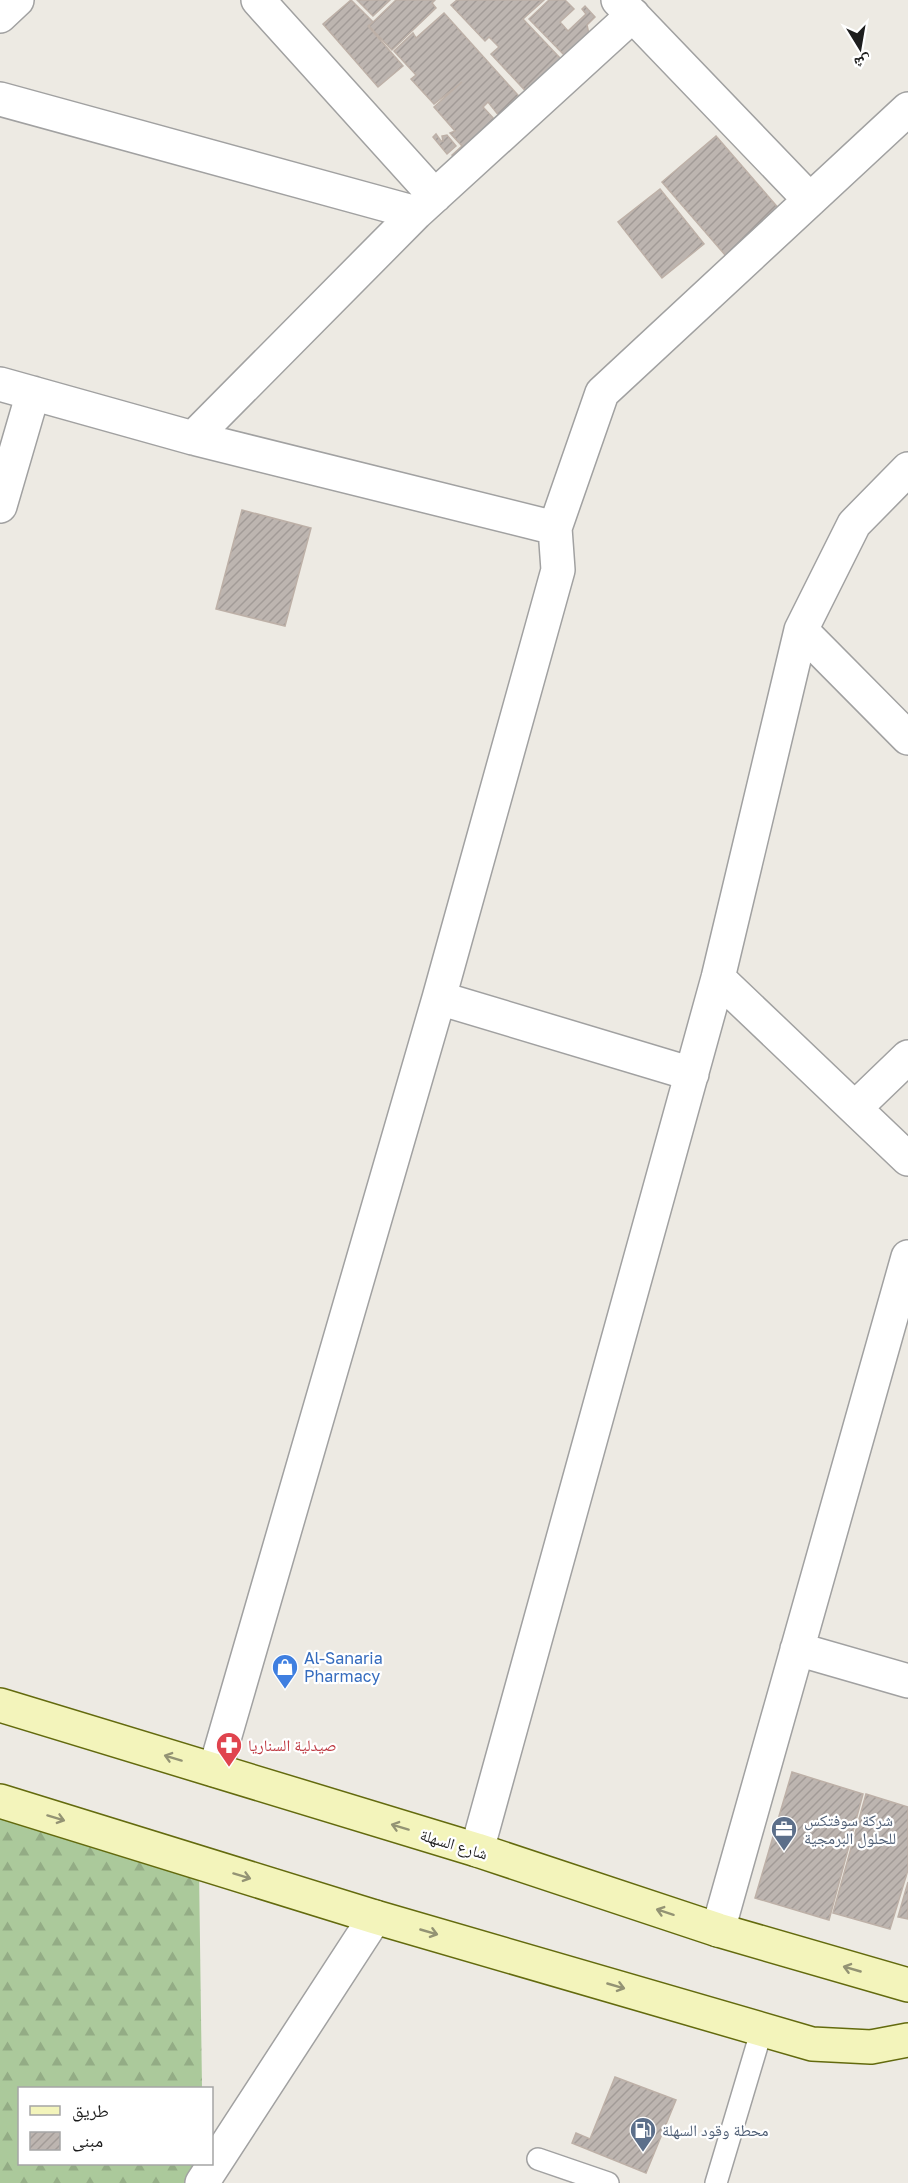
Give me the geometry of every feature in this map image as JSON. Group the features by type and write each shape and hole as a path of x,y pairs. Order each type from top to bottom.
{"main road":[{"name":"شارع السهلة","path":"0,1705 477,1850 718,1930 908,1985"},
{"path":"0,1801 375,1917 812,2044 841,2048 871,2047 908,2040"}],"street":[{"path":"0,16 17,0"},
{"path":"258,0 426,205"},
{"path":"193,438 626,8 810,200"},
{"path":"0,99 426,205"},
{"path":"214,1770 439,998 558,570 555,528 602,393 908,110"},
{"path":"0,384 193,438 555,528"},
{"path":"0,506 33,393"},
{"path":"477,1850 718,978 801,630 854,524 908,469"},
{"path":"801,630 908,738"},
{"path":"718,978 908,1159"},
{"path":"439,998 692,1074"},
{"path":"855,1108 908,1057"},
{"path":"718,1930 908,1257"},
{"path":"797,1649 908,1681"},
{"path":"202,2183 375,1917"}],"lane":[{"path":"716,2183 762,2029"},
{"path":"538,2159 608,2183"}],"green space":[{"path":"0,1816 199,1869 202,2087 18,2087 18,2165 202,2165 203,2183 0,2183"}],"building":[{"path":"351,0 373,22 368,26 403,66 378,87 323,24"},
{"path":"357,0 390,0 373,16"},
{"path":"396,0 435,0 432,3 436,8 392,50 369,26"},
{"path":"457,0 544,0 523,19 561,59 533,99 491,54 499,47 489,37 485,41 451,5"},
{"path":"549,0 565,0 574,9 560,22 568,31 586,14 582,9 585,6 595,17 587,25 589,34 571,62 529,19"},
{"path":"444,13 525,103 504,122 488,102 483,107 496,121 460,165 452,155 462,146 450,133 455,131 434,107 462,82 434,104 411,79 416,75 394,51 413,33 416,38"},
{"path":"436,134 441,141 443,141 442,136 447,135 456,146 447,154 433,137"},
{"path":"716,136 780,210 726,256 662,182"},
{"path":"660,189 704,244 662,278 618,222"},
{"path":"242,510 311,528 285,626 216,609"},
{"path":"792,1772 863,1794 829,1920 755,1898"},
{"path":"866,1794 908,1807 908,1870 890,1929 833,1913"},
{"path":"908,1882 908,1919 898,1917"},
{"path":"615,2077 676,2100 646,2173 572,2143 576,2133 590,2139"}],"place":[{"name":"Al-Sanaria Pharmacy","path":"285,1690"},
{"name":"صيدلية السناريا","path":"229,1768"},
{"name":"شركة سوفتكس للحلول البرمجية","path":"784,1852"},
{"name":"محطة وقود السهلة","path":"643,2153"}]}
